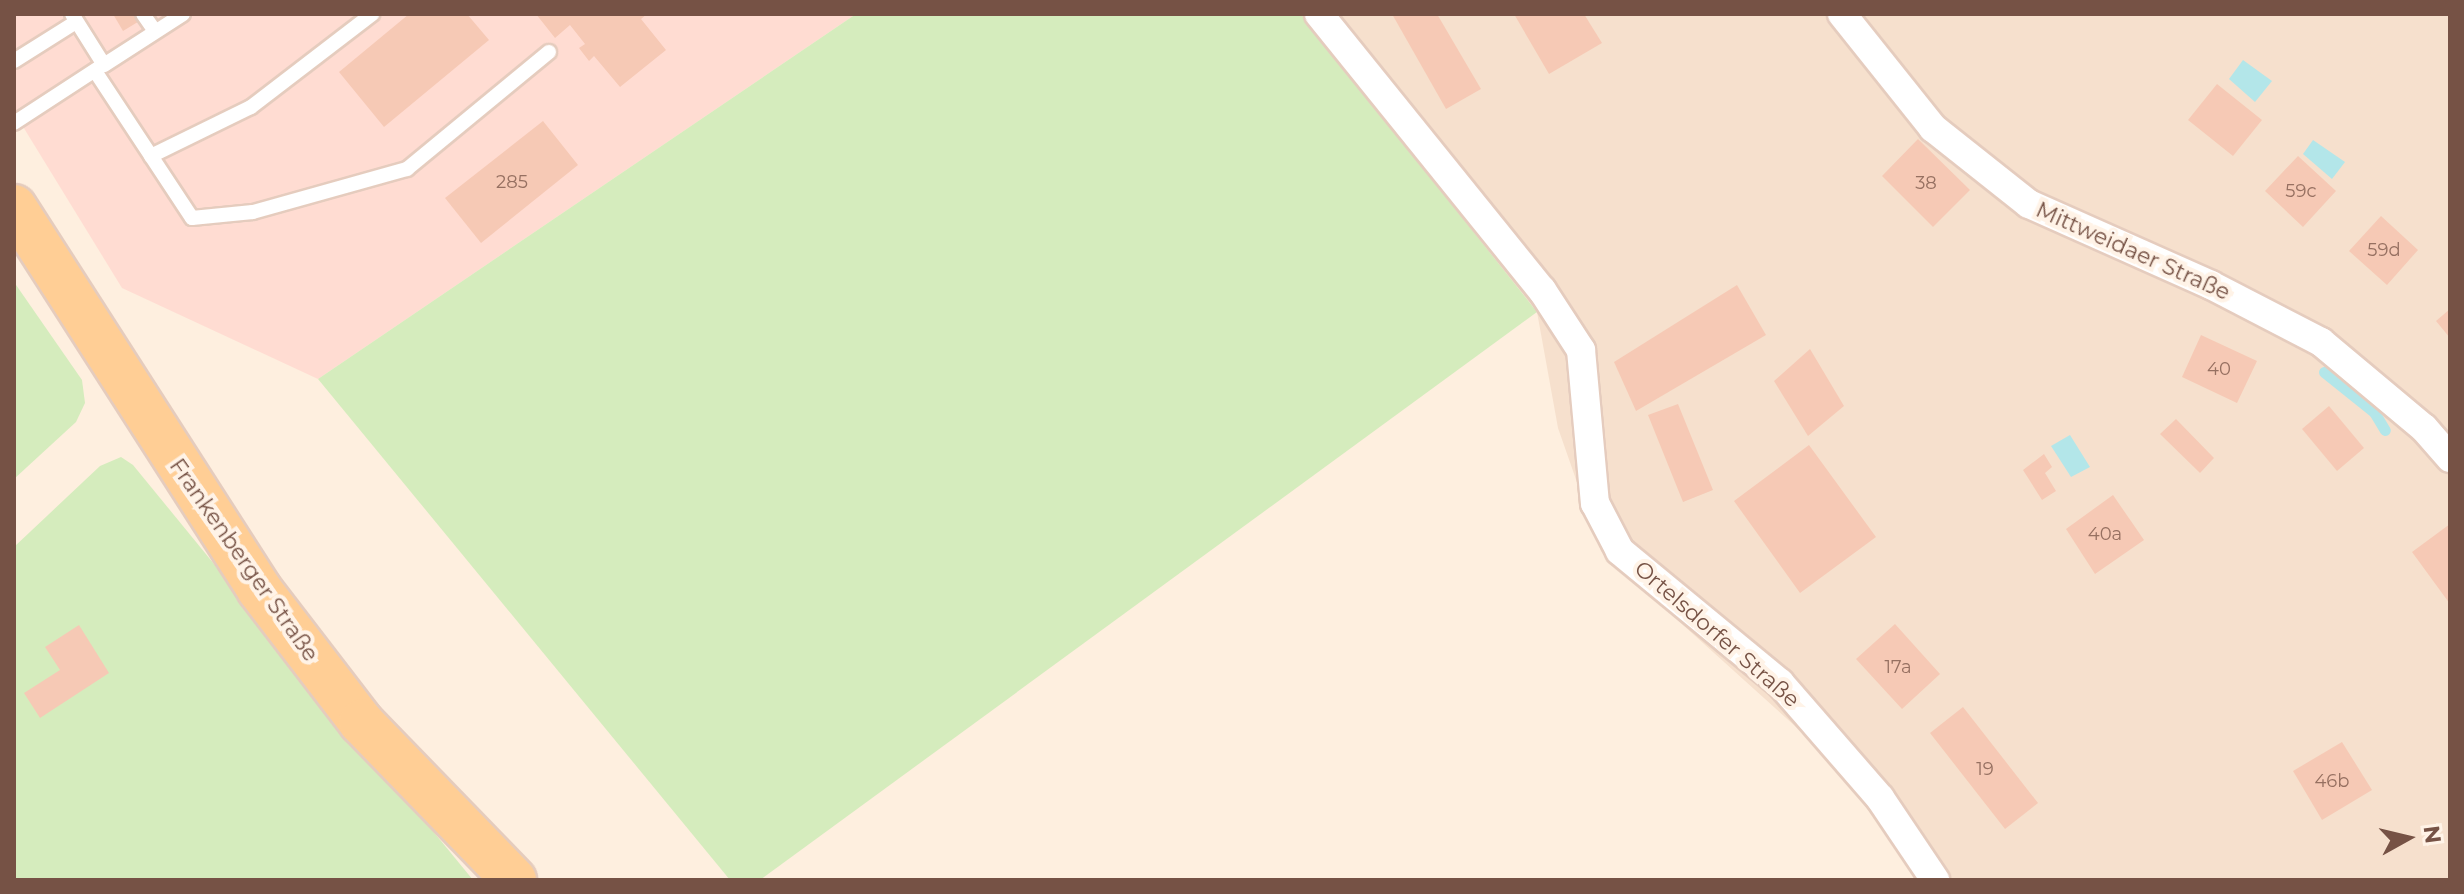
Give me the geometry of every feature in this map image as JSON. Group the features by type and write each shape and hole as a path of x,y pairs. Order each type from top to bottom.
{"main road":[{"name":"Frankenberger Straße","path":"14,207 259,589 361,722 514,880"}],"street":[{"name":"Ortelsdorfer Straße","path":"1319,14 1542,290 1581,350 1595,503 1620,551 1780,683 1880,798 1935,880"},
{"name":"Mittweidaer Straße","path":"1842,14 1933,128 2029,204 2211,285 2321,342 2424,428 2450,458"}],"lane":[{"path":"143,14 155,31"},
{"path":"14,123 183,14"},
{"path":"151,156 251,107 372,14"},
{"path":"14,61 74,18 99,68 192,218 253,212 407,169 549,52"}],"shaded area":[{"path":"14,14 856,14 318,379 122,288 14,112"},
{"path":"1301,14 2450,14 2450,880 1918,880 1847,773 1601,551 1558,428 1537,312"}],"green space":[{"path":"856,14 1301,14 1537,312 760,880 730,880 318,379"},
{"path":"14,282 82,380 85,403 76,422 14,479"},
{"path":"121,457 133,465 473,880 14,880 14,547 100,466"}],"water":[{"path":"2243,60 2272,81 2255,102 2229,79"},
{"path":"2313,140 2345,162 2332,179 2303,154"},
{"path":"2070,435 2090,467 2071,477 2051,446"}],"building":[{"path":"113,14 151,14 123,31"},
{"path":"409,14 467,14 489,40 384,127 339,72"},
{"path":"536,14 647,14 641,19 666,50 620,87 594,56 589,61 579,48 585,44 570,25 555,38"},
{"path":"1392,14 1437,14 1481,89 1446,109"},
{"path":"1514,14 1584,14 1602,43 1549,74"},
{"path":"2217,84 2262,120 2233,156 2188,120"},
{"path":"543,121 578,165 481,243 445,198"},
{"path":"1918,139 1970,190 1933,227 1882,176"},
{"path":"2298,156 2336,191 2303,227 2265,191"},
{"path":"2381,216 2418,250 2387,285 2349,251"},
{"path":"1737,285 1766,335 1636,411 1614,362"},
{"path":"2450,309 2450,338 2436,321"},
{"path":"2201,335 2257,361 2237,403 2182,377"},
{"path":"1810,349 1844,406 1808,436 1774,381"},
{"path":"1678,404 1713,490 1683,502 1648,415"},
{"path":"2329,406 2364,448 2337,471 2302,429"},
{"path":"2176,419 2214,458 2200,473 2160,434"},
{"path":"1809,445 1876,537 1800,593 1734,501"},
{"path":"2044,454 2052,467 2045,473 2056,491 2042,500 2023,470"},
{"path":"2113,495 2144,540 2095,574 2066,529"},
{"path":"2450,524 2450,604 2412,552"},
{"path":"1895,624 1940,674 1902,709 1856,659"},
{"path":"79,625 109,673 40,718 24,693 60,670 45,647"},
{"path":"1963,707 2038,803 2005,829 1930,733"},
{"path":"2342,742 2372,790 2322,820 2293,771"}],"waterway":[{"path":"2324,372 2374,412 2385,430"}]}
